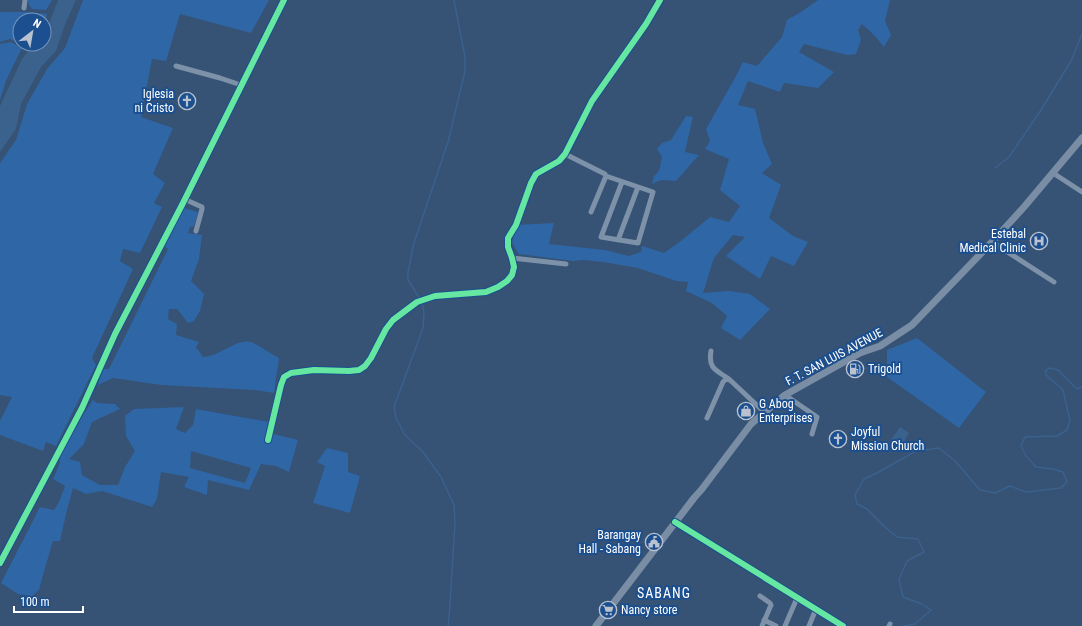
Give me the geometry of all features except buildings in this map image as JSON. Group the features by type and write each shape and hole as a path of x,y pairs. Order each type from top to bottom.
{"main road":[{"name":"F. T. SAN LUIS AVENUE","path":"596,626 675,522 702,490 751,424 785,395 860,353 880,346 912,325 1024,207 1082,138"}],"street":[{"path":"24,0 24,8"},
{"path":"0,563 82,408 115,334 284,0"},
{"path":"268,440 284,377 291,373 314,370 359,370 365,366 371,358 386,329 393,320 417,302 434,296 486,292 507,281 512,275 514,266 508,247 508,238 516,225 531,183 536,174 559,161 565,154 592,101 646,24 660,0"},
{"path":"176,66 241,85"},
{"path":"565,154 605,174 606,176 653,192 638,243 601,237 622,182"},
{"path":"1054,173 1082,192"},
{"path":"591,212 606,176"},
{"path":"618,240 638,187"},
{"path":"184,199 202,207 196,230"},
{"path":"992,242 1054,282"},
{"path":"512,258 566,264"},
{"path":"711,351 710,361 712,368 730,380 764,412"},
{"path":"707,418 723,382 730,380"},
{"path":"785,395 817,417 812,434"},
{"path":"675,522 843,626"},
{"path":"760,596 771,605 762,626"},
{"path":"785,626 797,598"},
{"path":"809,626 816,609"},
{"path":"764,620 776,626"}],"shaded area":[{"path":"28,0 52,0 46,10 32,9"},
{"path":"58,0 76,0 66,22 56,51 41,67 21,104 16,129 0,152 0,106 22,59 27,52 52,52 52,16"},
{"path":"83,0 269,0 251,33 180,14 166,61 152,59 141,117 173,128 153,174 165,183 154,203 162,207 140,253 123,249 120,261 133,269 92,358 96,365 56,446 46,442 43,451 0,435 0,421 12,397 0,395 0,163 16,140 27,104 47,69 65,48"},
{"path":"818,0 890,0 885,21 891,35 884,47 862,24 858,30 861,40 856,54 847,55 804,44 799,52 834,72 818,88 784,83 780,92 748,81 738,105 755,109 763,143 772,164 762,173 781,185 769,218 793,236 808,242 794,266 771,256 760,279 726,256 745,237 733,235 714,258 703,293 729,291 750,294 770,309 740,340 721,328 727,316 712,303 686,291 688,282 676,281 638,268 603,262 583,260 573,261 519,254 512,243 516,225 554,223 549,244 605,250 629,256 641,252 642,246 664,253 710,217 729,222 740,206 720,190 729,159 705,149 710,141 706,129 743,62 757,66 782,37 787,20"},
{"path":"0,12 12,12 12,40 10,39 0,42"},
{"path":"11,42 12,52 20,52 6,81 0,100 0,44"},
{"path":"686,116 693,117 685,152 699,155 676,181 661,180 652,184 654,176 659,171 662,157 657,149 662,143 671,140"},
{"path":"184,208 198,212 194,226 190,227 188,233 202,235 199,259 191,281 204,294 200,311 194,321 188,323 177,309 169,309 168,319 177,324 176,335 199,342 196,347 203,357 216,354 245,341 254,343 279,358 274,393 255,390 161,385 113,378 98,385 102,369 109,369 168,249 164,246"},
{"path":"917,338 986,392 959,428 887,377 887,350"},
{"path":"93,400 97,403 115,404 120,409 92,422 84,444 69,459 80,462 82,475 100,485 118,485 125,467 135,451 126,436 125,416 134,409 184,407 176,429 185,433 193,425 196,409 269,422 266,432 298,440 289,472 276,466 261,464 249,490 208,480 207,495 184,487 189,477 161,472 157,499 152,507 102,491 86,494 73,488 60,541 53,541 39,590 32,596 18,594 1,583 40,507 54,510 59,502 65,486 53,479 60,463 60,456","holes":["191,451 251,468 245,483 190,468"]},
{"path":"900,427 909,433 899,450 889,443"},
{"path":"327,448 348,453 348,472 360,476 350,513 313,503 325,466 317,462"}],"waterway":[{"path":"420,299 408,280 408,272 414,243 448,142 465,71 465,57 454,0"},
{"path":"995,168 1009,157 1041,110 1071,61 1082,34"},
{"path":"422,303 424,312 423,328 394,407 396,418 405,435 423,452 441,477 454,505 455,523 448,626"},
{"path":"903,626 915,624 931,610 922,604 903,597 899,579 907,561 924,552 918,539 897,537 867,509 857,504 855,495 864,479 916,451 939,448 955,461 980,490 995,493 1010,486 1026,492 1061,488 1067,482 1063,472 1036,467 1026,456 1021,446 1025,437 1057,436 1067,430 1070,420 1063,390 1046,375 1046,370 1050,368 1058,370 1077,389 1082,387"}],"cycle path":[{"path":"0,563 82,408 115,334 183,203 284,0"},
{"path":"268,440 284,377 291,373 314,370 359,370 365,366 371,358 386,329 393,320 417,302 435,296 486,292 507,281 512,275 514,267 508,247 508,238 516,225 531,183 536,174 559,161 565,154 592,101 646,24 660,0"},
{"path":"675,522 843,626"}],"place":[{"name":"Iglesia ni Cristo","path":"187,101"},
{"name":"Estebal Medical Clinic","path":"1039,241"},
{"name":"Trigold","path":"855,369"},
{"name":"G Abog Enterprises","path":"746,411"},
{"name":"Joyful Mission Church","path":"838,439"},
{"name":"Barangay Hall - Sabang","path":"654,542"},
{"name":"Nancy store","path":"608,610"}],"district":[{"name":"SABANG","path":"664,593"}]}
